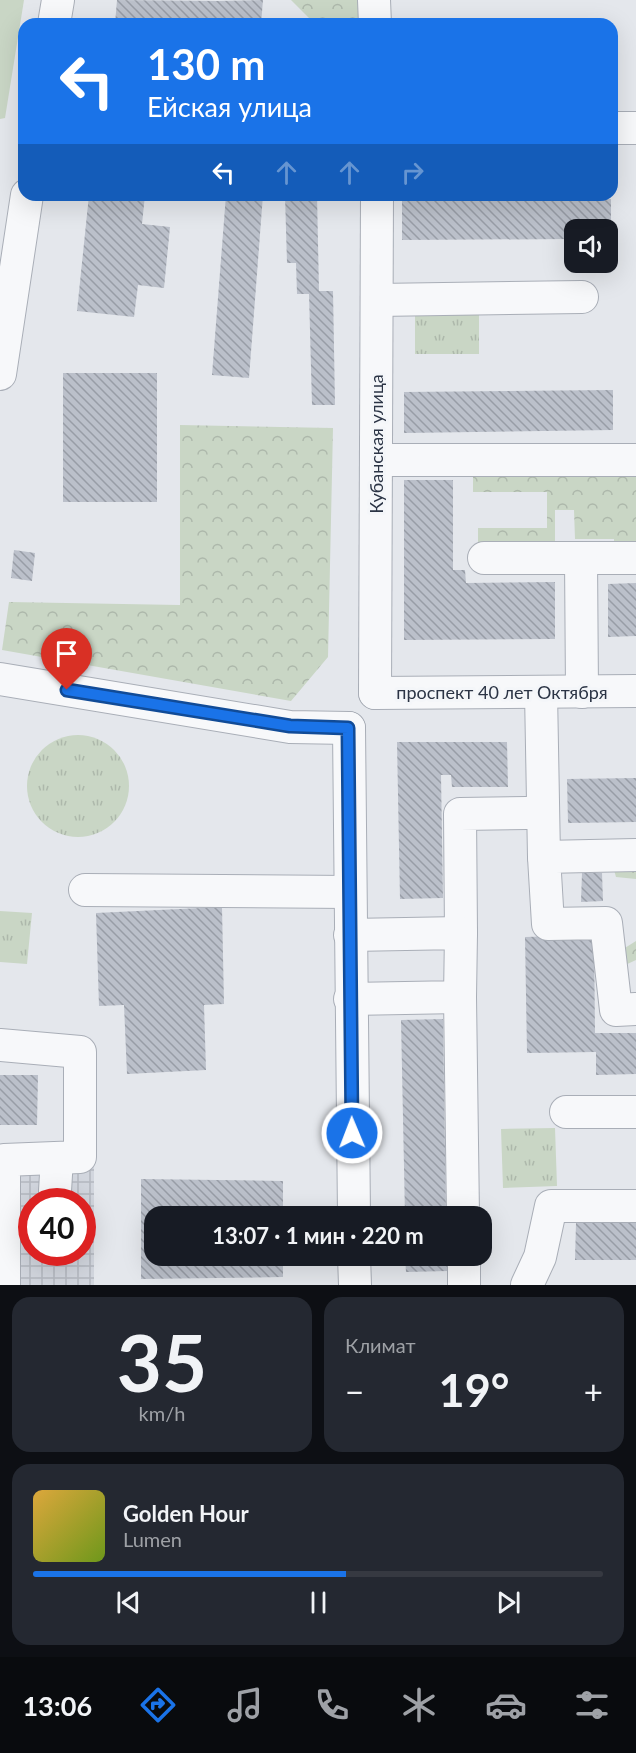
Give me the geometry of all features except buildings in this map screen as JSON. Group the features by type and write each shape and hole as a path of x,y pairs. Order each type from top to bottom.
{"street":[{"path":"55,18 58,0"},
{"path":"374,0 375,18"},
{"path":"618,128 636,128"},
{"path":"0,374 7,283 26,201"},
{"name":"Кубанская улица","path":"375,693 377,201"},
{"path":"378,300 582,297"},
{"path":"376,460 636,460"},
{"path":"484,558 636,558"},
{"path":"581,558 582,692"},
{"path":"0,679 290,726 348,728 354,1206"},
{"name":"проспект 40 лет Октября","path":"348,728 375,693 636,691"},
{"path":"541,692 544,857 548,924 606,923 616,1010 636,1009"},
{"path":"464,1206 460,814 527,813"},
{"path":"544,857 636,855"},
{"path":"85,890 350,892"},
{"path":"350,935 461,933"},
{"path":"350,999 460,997"},
{"path":"0,1045 80,1052 80,1157 4,1160 3,1285"},
{"path":"566,1112 636,1112"},
{"path":"55,1188 57,1158"},
{"path":"527,1285 540,1257 551,1206 636,1206"},
{"path":"354,1266 355,1285"},
{"path":"464,1266 464,1285"}],"shaded area":[{"path":"12,1163 94,1164 94,1188 18,1188 18,1266 94,1266 94,1285 10,1285"}],"green space":[{"path":"0,0 24,0 21,18 18,18 18,37 5,118 0,119"},
{"path":"291,0 362,0 361,18 309,18"},
{"path":"415,311 479,312 479,354 415,354"},
{"path":"180,425 333,428 328,657 291,701 2,650 9,602 180,605"},
{"path":"473,466 636,475 636,553 614,553 614,539 575,539 574,510 555,510 555,552 478,552 478,528 547,528 547,492 473,492"},
{"path":"78,735 97,739 114,750 125,767 129,786 125,805 114,822 97,833 78,837 59,833 42,822 31,805 27,786 31,767 42,750 59,739"},
{"path":"636,862 636,879 616,877 612,863"},
{"path":"0,911 32,913 27,964 0,962"},
{"path":"636,941 636,960 623,966 620,951"},
{"path":"555,1128 557,1186 503,1188 501,1129"}],"route":[{"path":"67,690 290,726 348,728 352,1133"}]}
